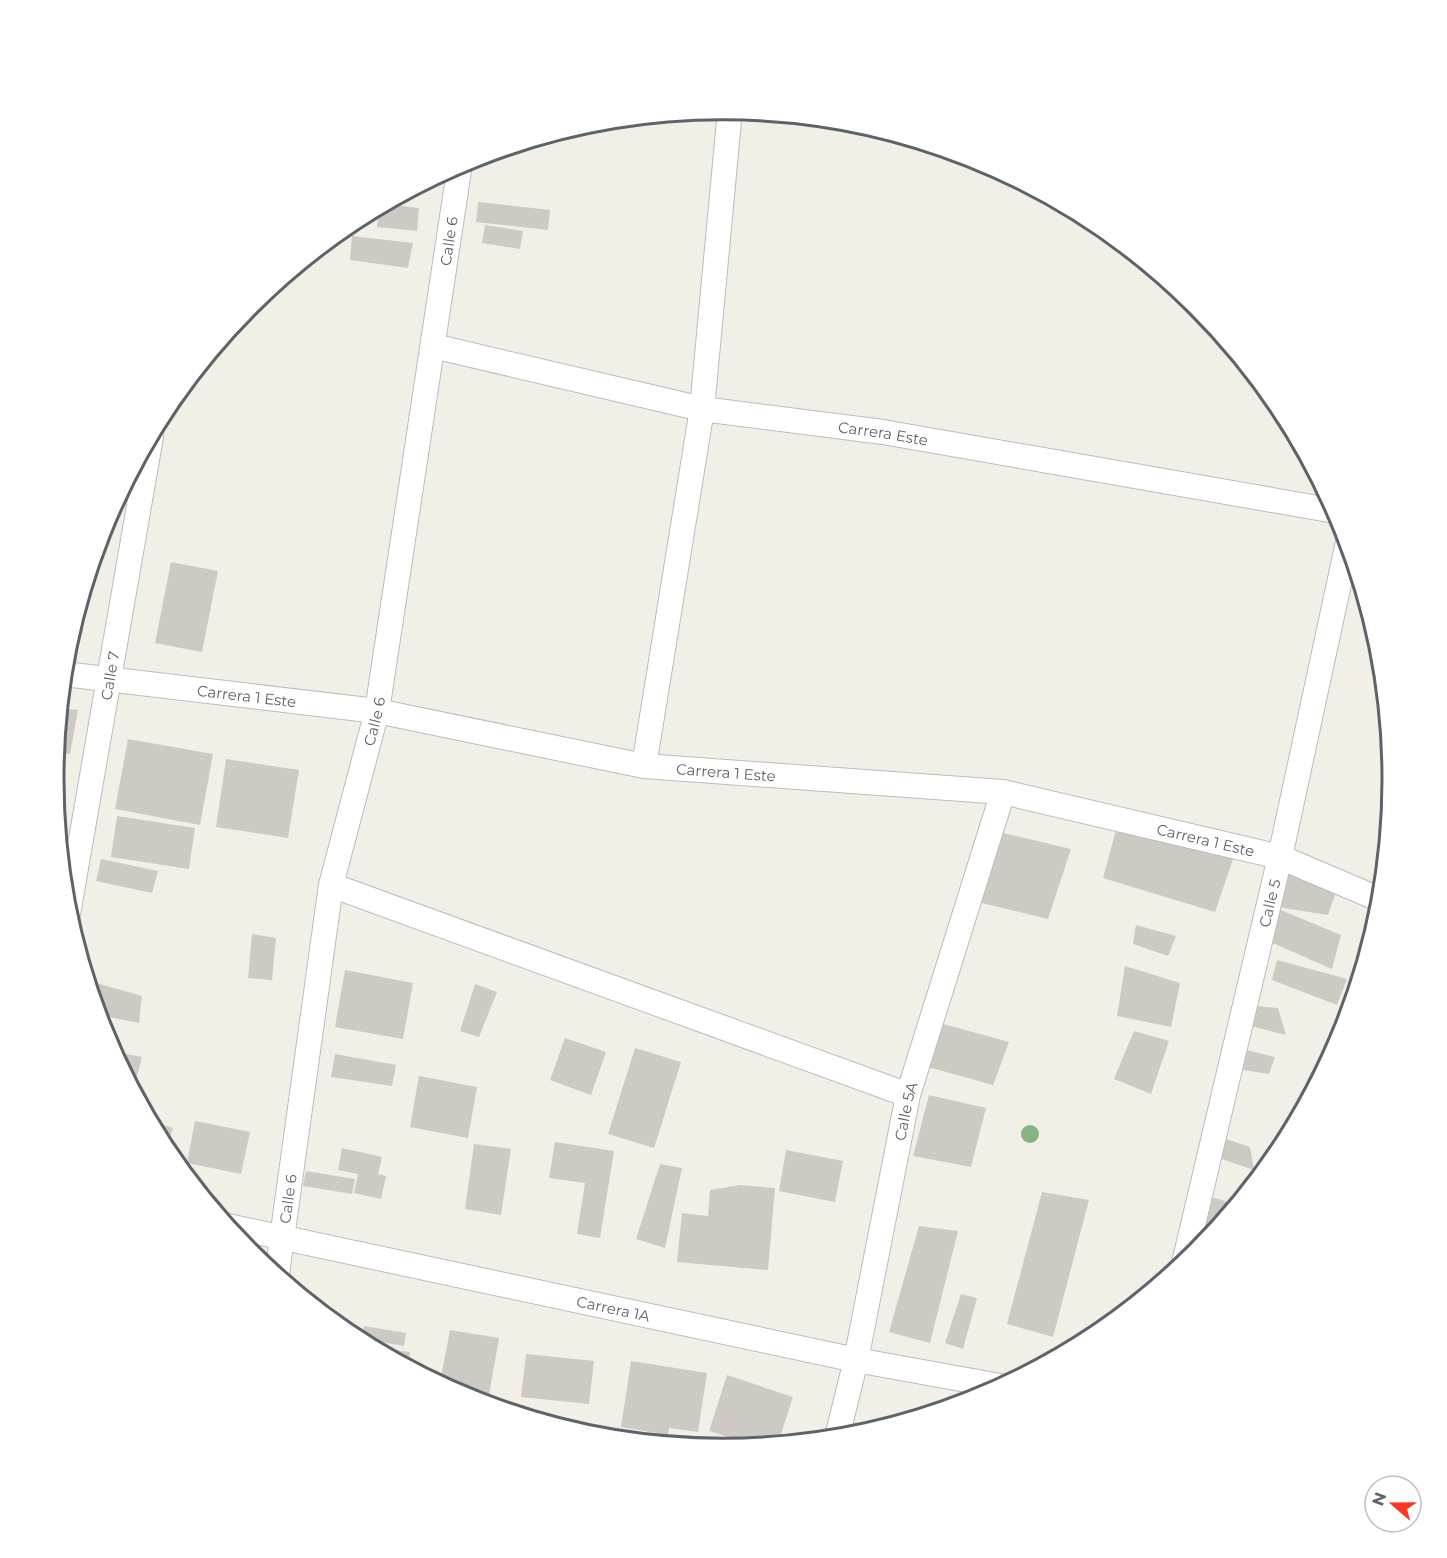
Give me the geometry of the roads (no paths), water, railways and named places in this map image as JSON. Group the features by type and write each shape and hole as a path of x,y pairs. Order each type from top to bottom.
{"street":[{"path":"644,766 702,409 729,120"},
{"name":"Calle 6","path":"278,1264 331,885 377,711 458,176"},
{"name":"Carrera Este","path":"433,346 702,409 883,432 1324,509"},
{"name":"Calle 7","path":"73,884 147,460"},
{"name":"Calle 5","path":"1189,1245 1280,857 1344,558"},
{"name":"Carrera 1 Este","path":"73,675 377,711 644,766 1003,792 1280,857 1372,896"},
{"name":"Calle 5A","path":"839,1427 856,1360 908,1095 1003,792"},
{"path":"331,885 908,1095"},
{"name":"Carrera 1A","path":"243,1229 856,1360 986,1383"}]}
